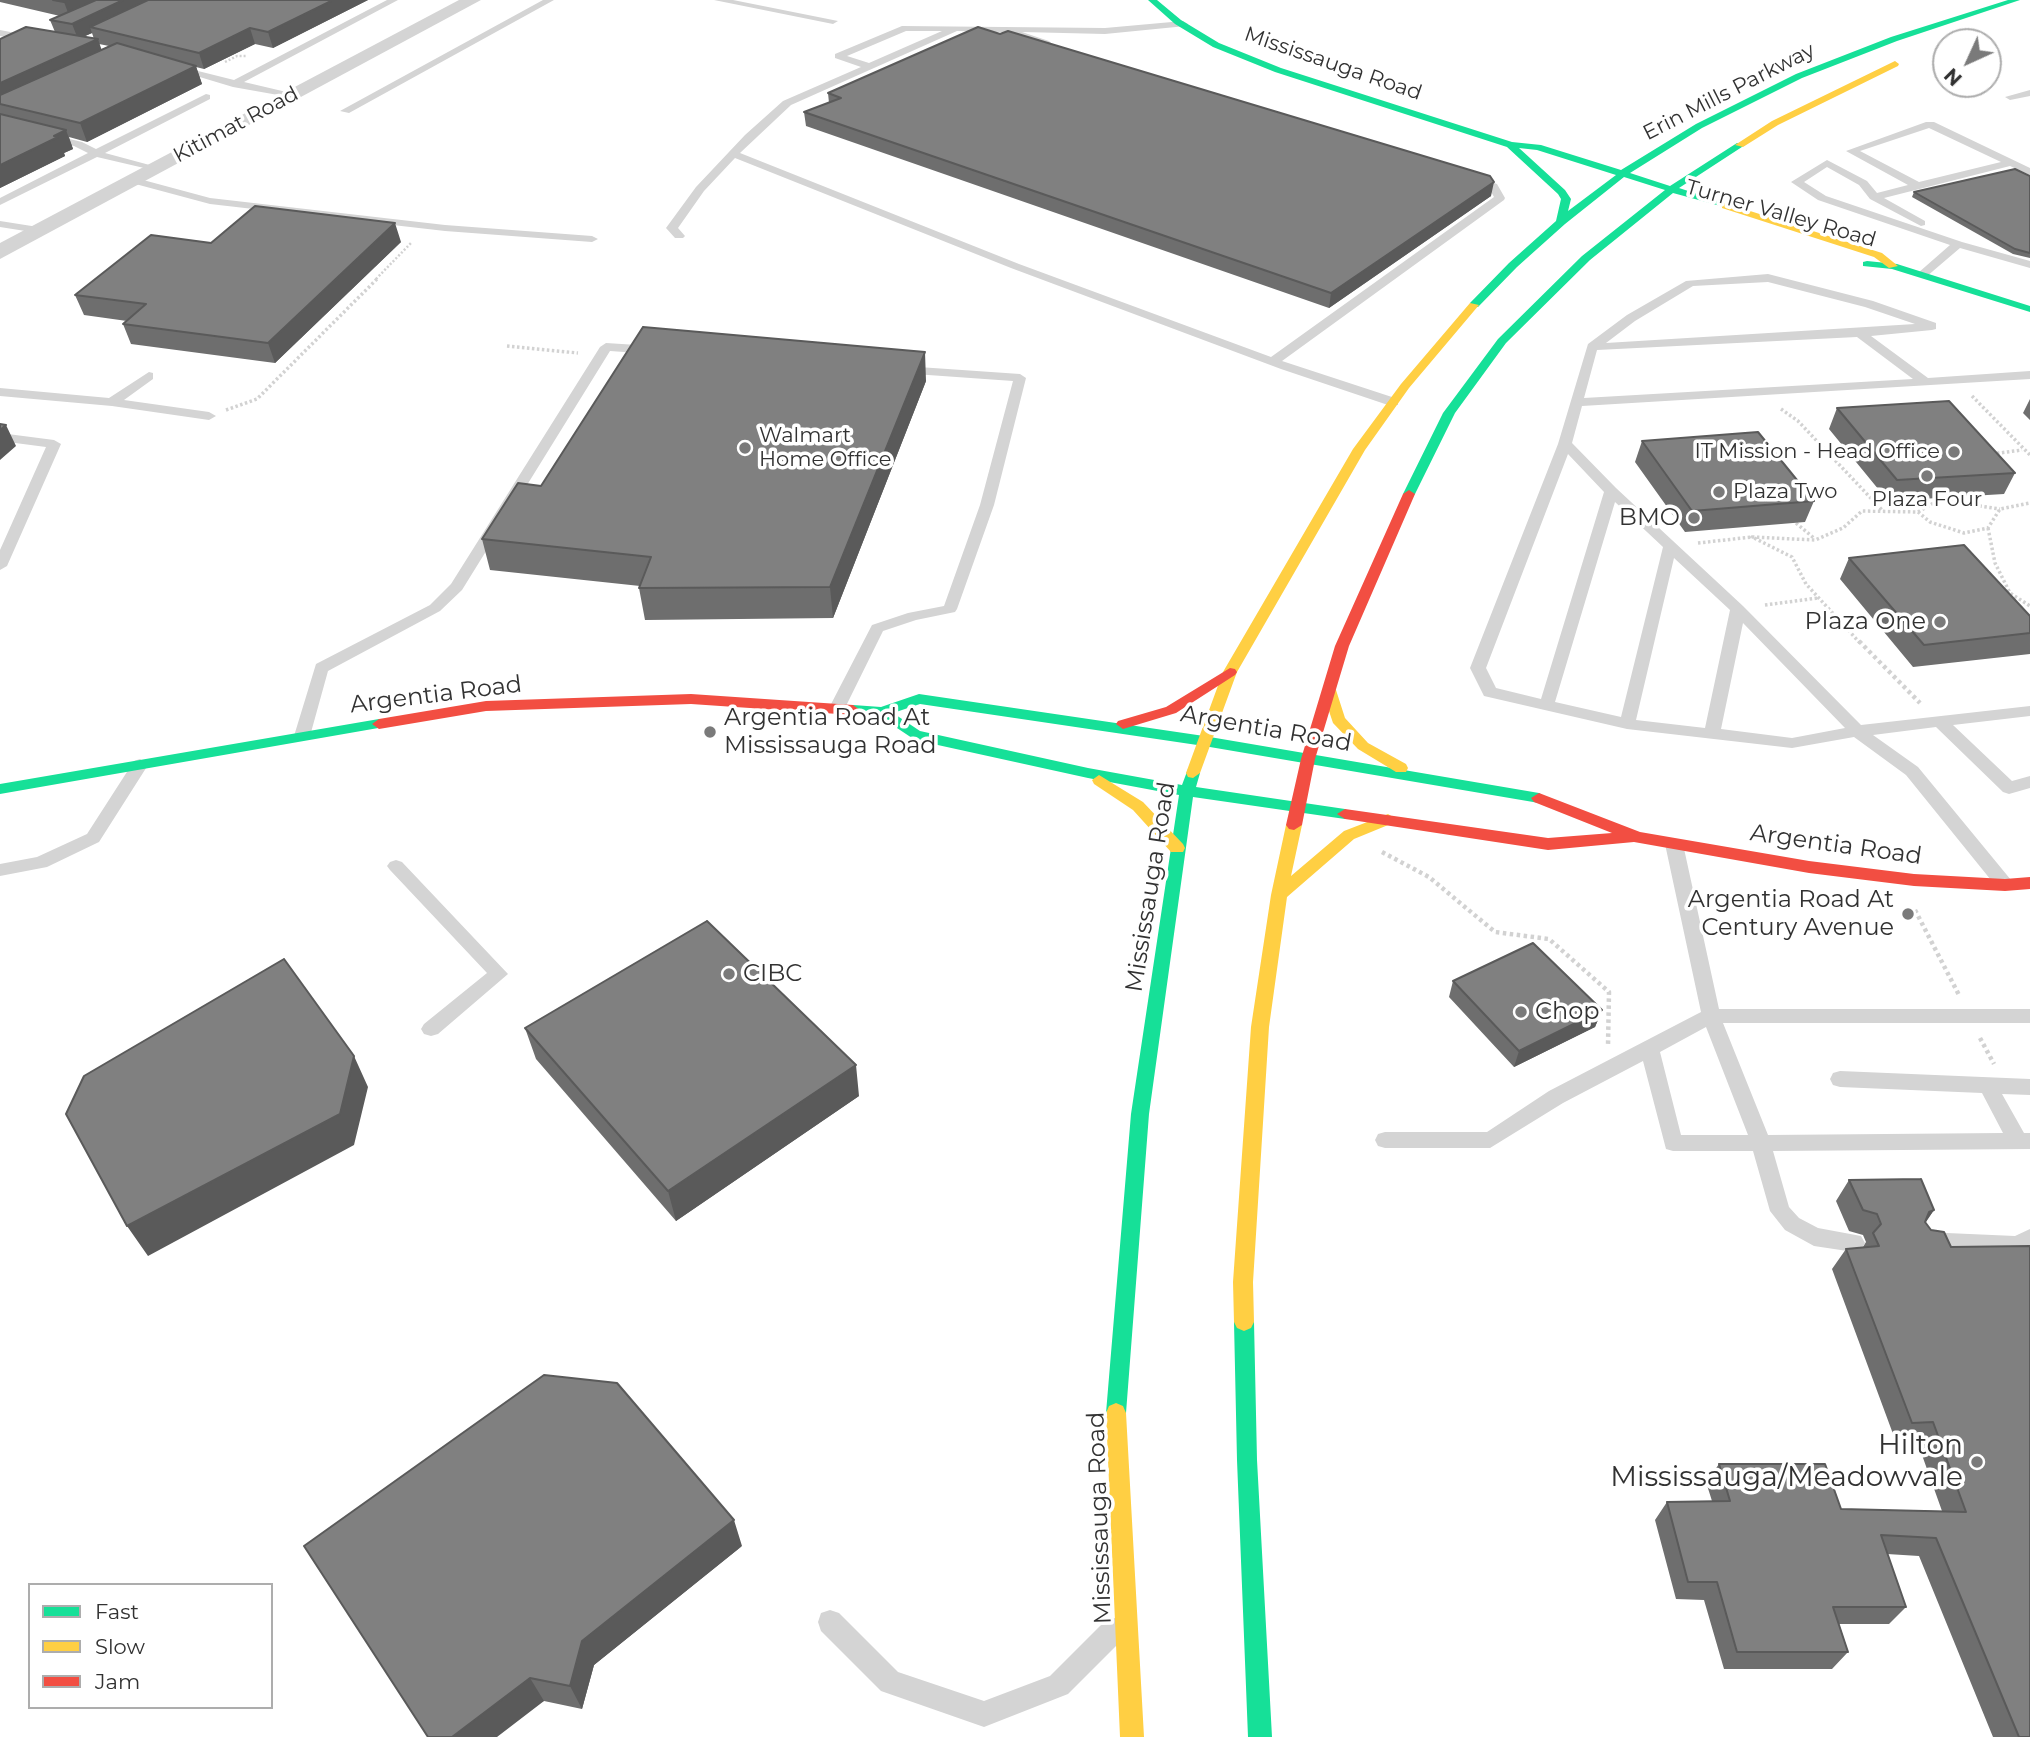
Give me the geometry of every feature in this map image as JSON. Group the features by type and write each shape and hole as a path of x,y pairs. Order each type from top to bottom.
{"main road":[{"name":"Mississauga Road","path":"1152,0 1182,24 1216,45 1278,71 1658,200"},
{"name":"Erin Mills Parkway","path":"1623,173 1699,127 1799,76 1894,39 2016,0"},
{"name":"Erin Mills Parkway","path":"1672,189 1713,175 1774,122 1906,60"},
{"name":"Mississauga Road","path":"1517,151 1538,147 1672,189"},
{"path":"1517,151 1554,181 1562,192 1566,199 1560,222"},
{"name":"Mississauga Road","path":"1132,1737 1115,1429 1140,1114 1187,791 1230,672 1359,449 1452,328 1513,265 1560,222 1623,173"},
{"path":"1713,175 1728,198 1802,230"},
{"path":"1260,1737 1242,1282 1260,1027 1279,895 1308,759 1342,646 1424,460 1449,413 1472,379 1511,332 1586,258 1672,189"},
{"name":"Turner Valley Road","path":"1672,189 1878,255 1893,266"},
{"name":"Turner Valley Road","path":"1658,200 1862,264 1893,266 2030,309"},
{"path":"1114,726 1171,710 1230,672"},
{"path":"1329,690 1338,720 1363,746 1418,778"},
{"name":"Argentia Road","path":"0,789 486,706 691,699 882,712 919,699 1114,726 1549,800 1637,837 1809,867 1899,878 2006,885 2030,883"},
{"name":"Argentia Road","path":"882,712 915,735 1088,773 1187,791 1549,844 1637,837"},
{"path":"1088,773 1138,806 1177,848"},
{"path":"1279,895 1349,835 1388,819"}],"street":[{"name":"Kitimat Road","path":"0,252 472,0"}],"lane":[{"path":"233,84 394,0"},
{"path":"345,111 550,0"},
{"path":"718,0 833,21"},
{"path":"868,66 838,56 905,29 1105,31 1182,24"},
{"path":"679,236 672,228 700,190 733,154 787,103 956,28"},
{"path":"1006,30 1052,45"},
{"path":"0,33 42,38"},
{"path":"161,65 291,96"},
{"path":"2010,97 2030,93"},
{"path":"0,202 206,97"},
{"path":"1916,185 1851,151 1930,124 2030,172"},
{"path":"0,125 78,144 98,154 153,169"},
{"path":"733,154 1015,266 1273,362 1393,402"},
{"path":"1958,244 1874,197 1863,183 1827,163 1796,182 1822,198 1958,244 2030,265"},
{"path":"1874,197 2011,163"},
{"path":"1273,362 1500,198 1493,186 1463,174"},
{"path":"132,180 210,201 428,225 592,239"},
{"path":"0,224 38,230"},
{"path":"1922,275 1958,244"},
{"path":"1592,347 1860,333 1933,326 1869,304 1768,278 1703,282 1690,283 1631,318 1592,347 1565,444 1478,668 1490,692 1627,724 1792,743 1938,720 2030,711"},
{"path":"1860,333 1925,382"},
{"path":"302,736 321,668 435,608 457,587 606,347 673,352"},
{"path":"837,708 877,628 913,616 950,609 987,505 1020,378 884,369"},
{"path":"1576,402 2030,375"},
{"path":"112,402 149,376"},
{"path":"0,393 112,402 209,416"},
{"path":"0,437 54,444 0,566"},
{"path":"1565,444 1611,491 1738,609 1857,731 1912,771 2006,885"},
{"path":"1546,707 1611,491"},
{"path":"1627,724 1670,546"},
{"path":"1712,733 1738,609"},
{"path":"1938,720 2009,788 2030,782"},
{"path":"0,870 41,863 93,838 140,765"},
{"path":"1674,844 1711,1016 1761,1143 1780,1211 1792,1224 1814,1237 1854,1243"},
{"path":"396,866 499,974 431,1029"},
{"path":"1385,1140 1490,1140 1556,1097 1711,1016 2030,1016"},
{"path":"1650,1049 1673,1143 2024,1141 1996,1086"},
{"path":"1840,1079 2030,1087"},
{"path":"1924,1241 2017,1245 2030,1238"},
{"path":"830,1622 890,1682 984,1714 1059,1685 1126,1618"}],"path":[{"path":"209,416 257,399 428,225"},
{"path":"507,345 599,355"},
{"path":"1956,379 2030,456"},
{"path":"1758,393 1798,421 1884,512"},
{"path":"1984,455 2023,449"},
{"path":"1670,546 1752,537 1815,540 1843,528 1862,511 1918,512 1939,500 2000,509 2030,503"},
{"path":"2000,509 1988,528 1995,564 2010,593 2030,606"},
{"path":"1918,512 1930,522 1964,533 1988,528"},
{"path":"1796,523 1815,540"},
{"path":"1752,537 1792,557 1806,583 1819,598 1886,671 1938,720"},
{"path":"2000,593 2010,593"},
{"path":"1738,609 1819,598"},
{"path":"1349,835 1429,877 1495,932 1549,939 1609,992 1608,1068"},
{"path":"1899,878 1969,1016 1996,1086"}],"building":[{"path":"96,0 123,0 72,24 50,20"},
{"path":"148,0 333,0 268,32 250,28 199,53 90,27"},
{"path":"26,27 98,39 0,83 0,39"},
{"path":"978,27 1000,34 1008,31 1490,176 1494,182 1331,293 804,112 841,98 828,93"},
{"path":"117,43 196,66 80,123 0,104 0,95"},
{"path":"0,114 66,130 54,136 58,137 0,165"},
{"path":"2015,169 2030,176 2030,253 2015,249 1914,192"},
{"path":"255,206 395,223 268,343 123,324 146,304 75,295 151,235 211,243"},
{"name":"Walmart Home Office","path":"643,327 925,352 830,587 639,588 651,557 482,539 518,483 541,486"},
{"path":"1949,401 2015,473 1897,480 1837,408"},
{"path":"1758,432 1814,501 1692,511 1642,441"},
{"name":"Plaza One","path":"1964,545 2030,616 2030,633 1924,645 1849,558"},
{"path":"707,921 856,1065 668,1191 525,1028"},
{"name":"Chop","path":"1533,943 1602,1010 1519,1051 1453,981"},
{"path":"284,959 354,1056 340,1114 127,1226 66,1114 84,1076"},
{"name":"Hilton Mississauga/Meadowvale","path":"1921,1179 1934,1210 1929,1212 1925,1222 1931,1230 1944,1232 1951,1247 2030,1246 2030,1737 2019,1737 1936,1538 1881,1535 1906,1607 1833,1607 1848,1652 1737,1652 1717,1582 1688,1582 1667,1502 1730,1501 1719,1464 1825,1464 1841,1509 1966,1512 1933,1422 1912,1423 1846,1249 1879,1246 1873,1233 1881,1224 1877,1214 1863,1210 1849,1180"},
{"path":"544,1375 617,1383 734,1520 582,1641 570,1686 530,1678 452,1737 428,1737 304,1546"}],"traffic: fast":[{"path":"1152,0 1178,22 1216,45 1278,70 1511,145 1538,147 1725,206"},
{"path":"1474,305 1561,222 1634,165 1699,126 1799,76 1894,39 2016,0"},
{"path":"1409,494 1449,413 1502,341 1586,258 1682,181 1740,145"},
{"path":"1512,147 1562,192 1566,199 1561,222"},
{"path":"1867,264 1893,266 2030,309"},
{"path":"853,710 882,712 919,699 1204,741 1539,798"},
{"path":"882,712 915,735 1088,773 1187,791 1345,814"},
{"path":"0,789 379,724"},
{"path":"1116,1413 1140,1114 1177,848 1187,791 1193,773"},
{"path":"1244,1322 1247,1460 1260,1737"}],"traffic: slow":[{"path":"1740,145 1775,123 1895,64"},
{"path":"1725,206 1878,255 1893,266"},
{"path":"1193,773 1230,672 1359,449 1405,386 1474,305"},
{"path":"1329,690 1338,720 1363,746 1401,768"},
{"path":"1099,780 1138,806 1177,848"},
{"path":"1279,895 1349,835 1388,819"},
{"path":"1244,1322 1243,1282 1260,1027 1279,895 1294,825"},
{"path":"1116,1413 1132,1737"}],"traffic: jam":[{"path":"1294,825 1308,759 1342,646 1409,494"},
{"path":"1123,724 1171,710 1230,672"},
{"path":"379,724 486,706 691,699 853,710"},
{"path":"1539,798 1637,837 1809,867 1914,880 2005,885 2030,883"},
{"path":"1345,814 1548,844 1632,837"}],"place":[{"name":"Walmart Home Office","path":"745,448"},
{"name":"IT Mission - Head Office","path":"1954,452"},
{"name":"Plaza Four","path":"1927,476"},
{"name":"Plaza Two","path":"1719,492"},
{"name":"BMO","path":"1694,518"},
{"name":"Plaza One","path":"1940,622"},
{"name":"Argentia Road At Mississauga Road","path":"710,732"},
{"name":"Argentia Road At Century Avenue","path":"1908,914"},
{"name":"CIBC","path":"729,974"},
{"name":"Chop","path":"1521,1012"},
{"name":"Hilton Mississauga/Meadowvale","path":"1977,1462"}]}
